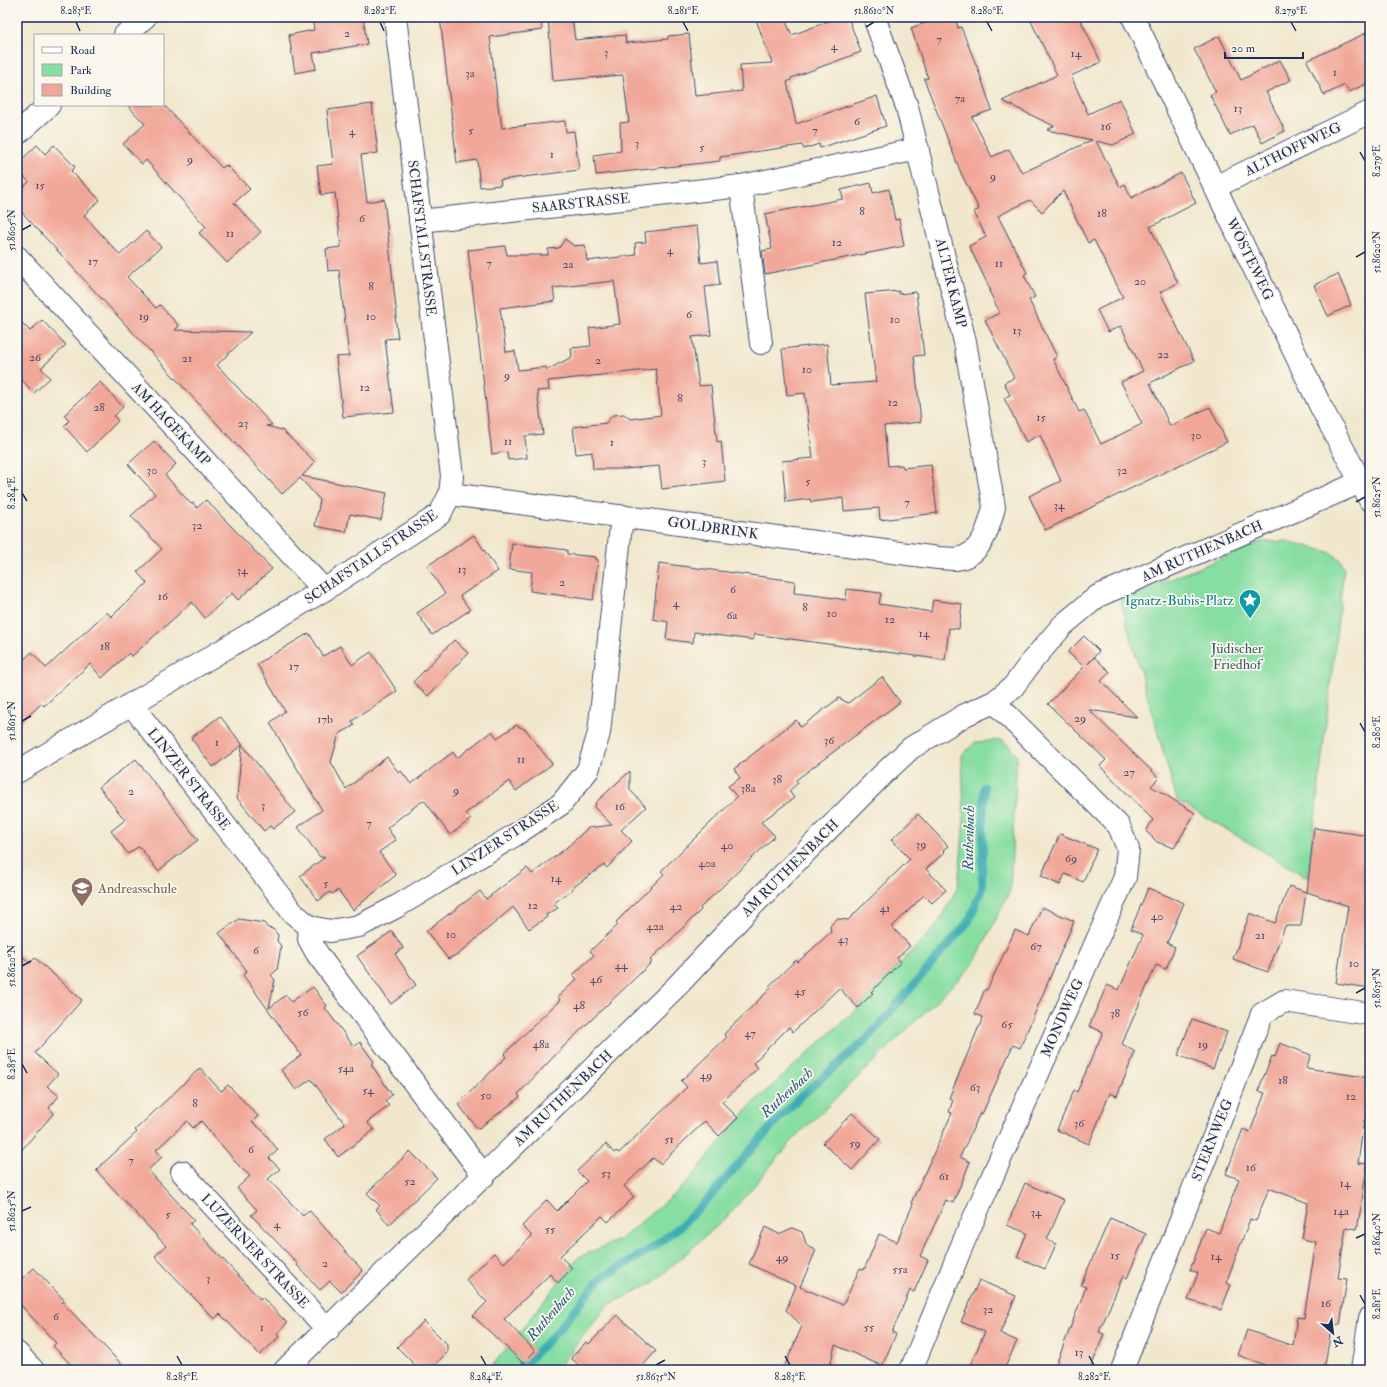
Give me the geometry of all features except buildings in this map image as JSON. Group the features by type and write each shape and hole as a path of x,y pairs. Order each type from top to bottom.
{"street":[{"path":"126,34 145,17"},
{"name":"SCHAFSTALLSTRASSE","path":"17,772 324,590 440,514 450,494 452,476 395,17"},
{"name":"ALTER KAMP","path":"874,17 907,107 965,342 994,507 988,531 974,551"},
{"name":"WÖSTEWEG","path":"1133,17 1321,407 1366,486"},
{"path":"17,134 48,106"},
{"name":"ALTHOFFWEG","path":"1215,187 1370,112"},
{"name":"SAARSTRASSE","path":"420,221 741,186 918,149"},
{"path":"741,186 761,343"},
{"name":"AM HAGEKAMP","path":"17,257 324,590"},
{"name":"AM RUTHENBACH","path":"286,1370 678,986 746,912 881,776 911,748 965,715 994,702 1013,687 1032,661 1063,625 1098,596 1366,486"},
{"name":"GOLDBRINK","path":"450,494 938,558 958,559 974,551"},
{"name":"LINZER STRASSE","path":"131,704 293,913 310,927 330,931 359,926 396,907 514,835 561,804 588,770 599,733 622,516"},
{"name":"MONDWEG","path":"911,1370 963,1243 1124,877 1128,848 1119,826 994,702"},
{"path":"310,927 309,939 318,955 484,1176"},
{"name":"STERNWEG","path":"1122,1370 1262,1014 1284,1001 1370,1014"},
{"name":"LUZERNER STRASSE","path":"182,1172 328,1330"},
{"path":"1362,1370 1370,1318"},
{"path":"17,1353 33,1370"}],"green space":[{"name":"Jüdischer Friedhof","path":"1287,541 1329,552 1340,559 1344,568 1308,878 1177,800 1120,600 1261,542"},
{"path":"1003,740 1017,755 1010,891 973,965 793,1140 728,1216 654,1282 608,1305 556,1370 489,1370 579,1257 621,1239 685,1185 752,1104 861,1005 937,925 958,887 964,821 962,755 975,742"}],"waterway":[{"name":"Ruthenbach","path":"519,1370 558,1330 600,1279 651,1249 682,1225 708,1199 778,1119 801,1096 867,1039 969,921 982,888 984,787"}],"place":[{"name":"Ignatz-Bubis-Platz","path":"1250,620"},
{"name":"Andreasschule","path":"82,908"}]}
